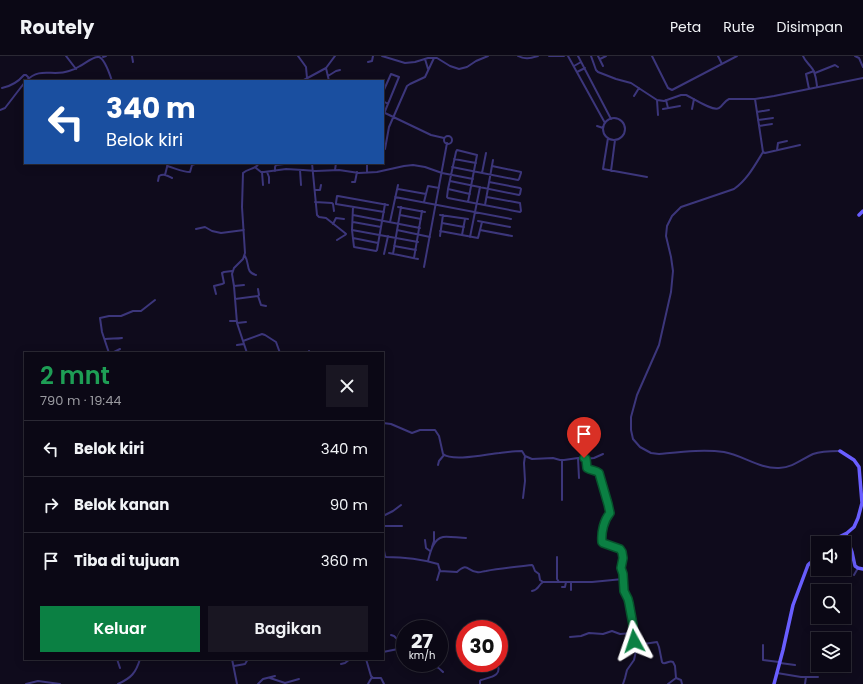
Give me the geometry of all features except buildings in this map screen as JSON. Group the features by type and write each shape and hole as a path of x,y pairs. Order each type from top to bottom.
{"street":[{"path":"66,56 76,69"},
{"path":"26,80 34,74 65,72 76,69 95,57 103,58 106,56"},
{"path":"132,56 133,62"},
{"path":"298,56 306,67 306,78"},
{"path":"303,80 326,68 334,56"},
{"path":"368,62 372,61 373,56"},
{"path":"382,56 405,63 434,58 439,59 450,66 459,68 467,67 482,57 488,56"},
{"path":"518,56 524,58 538,56"},
{"path":"549,56 564,56"},
{"path":"568,56 605,123"},
{"path":"578,56 611,119"},
{"path":"591,56 598,72 628,82 657,100 666,100 684,95 710,108 716,109 728,99 780,95 863,78"},
{"path":"598,56 603,66"},
{"path":"600,59 606,56"},
{"path":"652,56 668,88 672,90 737,56"},
{"path":"718,56 722,64"},
{"path":"803,56 805,61 812,67 817,87"},
{"path":"855,56 858,58 863,67"},
{"path":"103,58 112,80"},
{"path":"385,150 384,141 407,86 426,75 434,58"},
{"path":"425,59 428,69"},
{"path":"574,66 581,62"},
{"path":"808,89 806,74 836,64 838,67"},
{"path":"326,68 329,80"},
{"path":"577,72 585,68"},
{"path":"328,76 340,70"},
{"path":"384,90 391,74 399,76 385,112 431,135 444,138 448,136 451,138 451,142 447,143"},
{"path":"2,88 14,84 24,75 29,78"},
{"path":"0,110 5,108 24,82"},
{"path":"634,96 639,88"},
{"path":"755,98 763,152 739,186 682,207 672,216 667,226 666,236 673,271 671,292 659,345 637,395 631,417 631,430 633,439 640,447 651,453 660,454 711,450 725,452 771,468 788,467 797,464 818,452 840,451 854,460 858,465 860,470 862,496 861,507 856,523 846,534 842,536"},
{"path":"692,109 694,99"},
{"path":"657,100 658,116"},
{"path":"666,100 668,108"},
{"path":"384,102 388,104"},
{"path":"663,109 680,106"},
{"path":"757,112 770,110"},
{"path":"615,118 620,120 625,127 624,133 615,140 608,138 604,134 603,128 605,123 615,118"},
{"path":"758,120 773,118"},
{"path":"759,126 772,124"},
{"path":"596,126 603,128"},
{"path":"424,267 447,143 444,141 444,138"},
{"path":"608,138 603,169 647,177"},
{"path":"611,171 615,140"},
{"path":"777,150 778,143 787,141"},
{"path":"763,152 765,153 800,145"},
{"path":"468,202 477,155 456,151 448,197 468,202 520,212 521,211 520,203 486,197"},
{"path":"482,173 486,153"},
{"path":"454,159 476,163"},
{"path":"485,205 493,160"},
{"path":"165,175 168,164 181,171 190,172 192,165 195,164"},
{"path":"216,294 214,286 224,283 222,273 232,271 245,256 246,252 242,207 243,173 256,168 258,164"},
{"path":"275,171 276,165 284,164"},
{"path":"312,164 317,216 326,218 346,234 337,240"},
{"path":"335,170 336,164"},
{"path":"367,164 367,172"},
{"path":"256,168 262,172 286,169 313,171 346,170 367,172 413,165 425,167 442,173 473,179"},
{"path":"452,167 519,179 521,172 492,166"},
{"path":"300,170 301,185"},
{"path":"262,172 263,185"},
{"path":"267,172 269,183"},
{"path":"352,182 355,182 357,172"},
{"path":"158,181 160,175 165,175 172,178"},
{"path":"450,182 520,194 520,188 489,182"},
{"path":"315,190 320,190 321,185"},
{"path":"390,222 398,185"},
{"path":"424,202 428,186 439,188"},
{"path":"470,237 480,187"},
{"path":"397,188 426,194"},
{"path":"448,190 470,194"},
{"path":"353,207 354,215 352,230 354,247 376,251 382,220 387,204 338,196 336,199 336,204 384,212"},
{"path":"395,197 510,219"},
{"path":"315,202 332,202 334,211"},
{"path":"393,254 400,207 424,211 421,219 414,258"},
{"path":"859,215 863,211"},
{"path":"354,215 420,228"},
{"path":"400,215 421,219"},
{"path":"440,215 468,219"},
{"path":"440,236 443,215"},
{"path":"333,224 336,218 344,219"},
{"path":"462,235 465,219"},
{"path":"478,221 510,227"},
{"path":"353,222 381,227"},
{"path":"440,231 478,238 482,222"},
{"path":"442,223 464,227"},
{"path":"196,229 204,227 212,231 225,233 244,230"},
{"path":"352,230 418,242"},
{"path":"397,230 430,237"},
{"path":"480,230 512,236"},
{"path":"384,254 388,236"},
{"path":"353,238 378,243"},
{"path":"394,246 416,250"},
{"path":"389,253 418,259"},
{"path":"245,256 248,262 248,270 256,275"},
{"path":"232,271 238,330 247,352"},
{"path":"234,286 244,285"},
{"path":"258,289 258,296 261,304 266,306"},
{"path":"235,299 258,296"},
{"path":"110,352 100,319 109,316 121,316 141,311 155,300"},
{"path":"230,321 246,322"},
{"path":"237,345 265,334 276,342 280,352"},
{"path":"105,339 122,338"},
{"path":"112,352 120,349"},
{"path":"384,423 391,424 412,433 420,430 435,430 439,436 444,455"},
{"path":"444,455 469,457 522,451 525,456 532,459 553,458 562,460 594,458 603,454"},
{"path":"438,465 439,461 444,455"},
{"path":"523,498 525,482 525,456"},
{"path":"578,458 579,478"},
{"path":"586,459 587,468 599,473 609,507 610,513 604,526 602,542 622,550 623,558 621,568 623,574 624,591 629,603 636,650 634,661 626,671 623,684"},
{"path":"562,460 562,500"},
{"path":"384,516 400,505"},
{"path":"384,526 402,526"},
{"path":"428,561 434,541 434,532"},
{"path":"846,534 854,563 856,567 863,569"},
{"path":"431,550 437,540 441,538 466,538"},
{"path":"425,540 426,548 431,550"},
{"path":"384,550 386,557 400,557 438,564 440,570 437,580"},
{"path":"557,558 559,582"},
{"path":"774,684 795,599 808,566 811,562"},
{"path":"440,570 457,572 462,568 469,568 479,572 532,565 535,571 539,574 540,581 543,582"},
{"path":"854,575 858,568"},
{"path":"532,591 538,589 540,584 543,582 603,581 623,579"},
{"path":"562,587 565,587 566,582"},
{"path":"571,582 571,590"},
{"path":"570,637 581,636 589,633 603,634 612,631 621,634 633,634"},
{"path":"391,635 396,638"},
{"path":"635,644 657,642 662,663 665,664 672,661 674,662 676,678"},
{"path":"763,645 762,658 764,660 795,665"},
{"path":"384,652 396,649"},
{"path":"631,657 636,653"},
{"path":"117,660 120,668"},
{"path":"118,684 126,680 137,670 140,660"},
{"path":"232,660 237,684"},
{"path":"234,666 245,664 247,660"},
{"path":"341,664 349,660"},
{"path":"366,660 372,677 368,684"},
{"path":"480,684 481,680 493,676 498,672"},
{"path":"777,673 806,678 818,677"},
{"path":"258,684 263,679 276,676"},
{"path":"372,677 381,678 384,684"},
{"path":"270,678 285,682 299,679"},
{"path":"668,684 676,678"},
{"path":"676,678 681,680 682,684"},
{"path":"806,678 806,684"},
{"path":"26,684 38,681 60,684"}],"route":[{"path":"584,458 586,459 587,468 599,473 610,513 604,526 601,540 603,543 620,549 622,552 623,558 621,568 623,574 624,591 629,603 634,641"}]}
